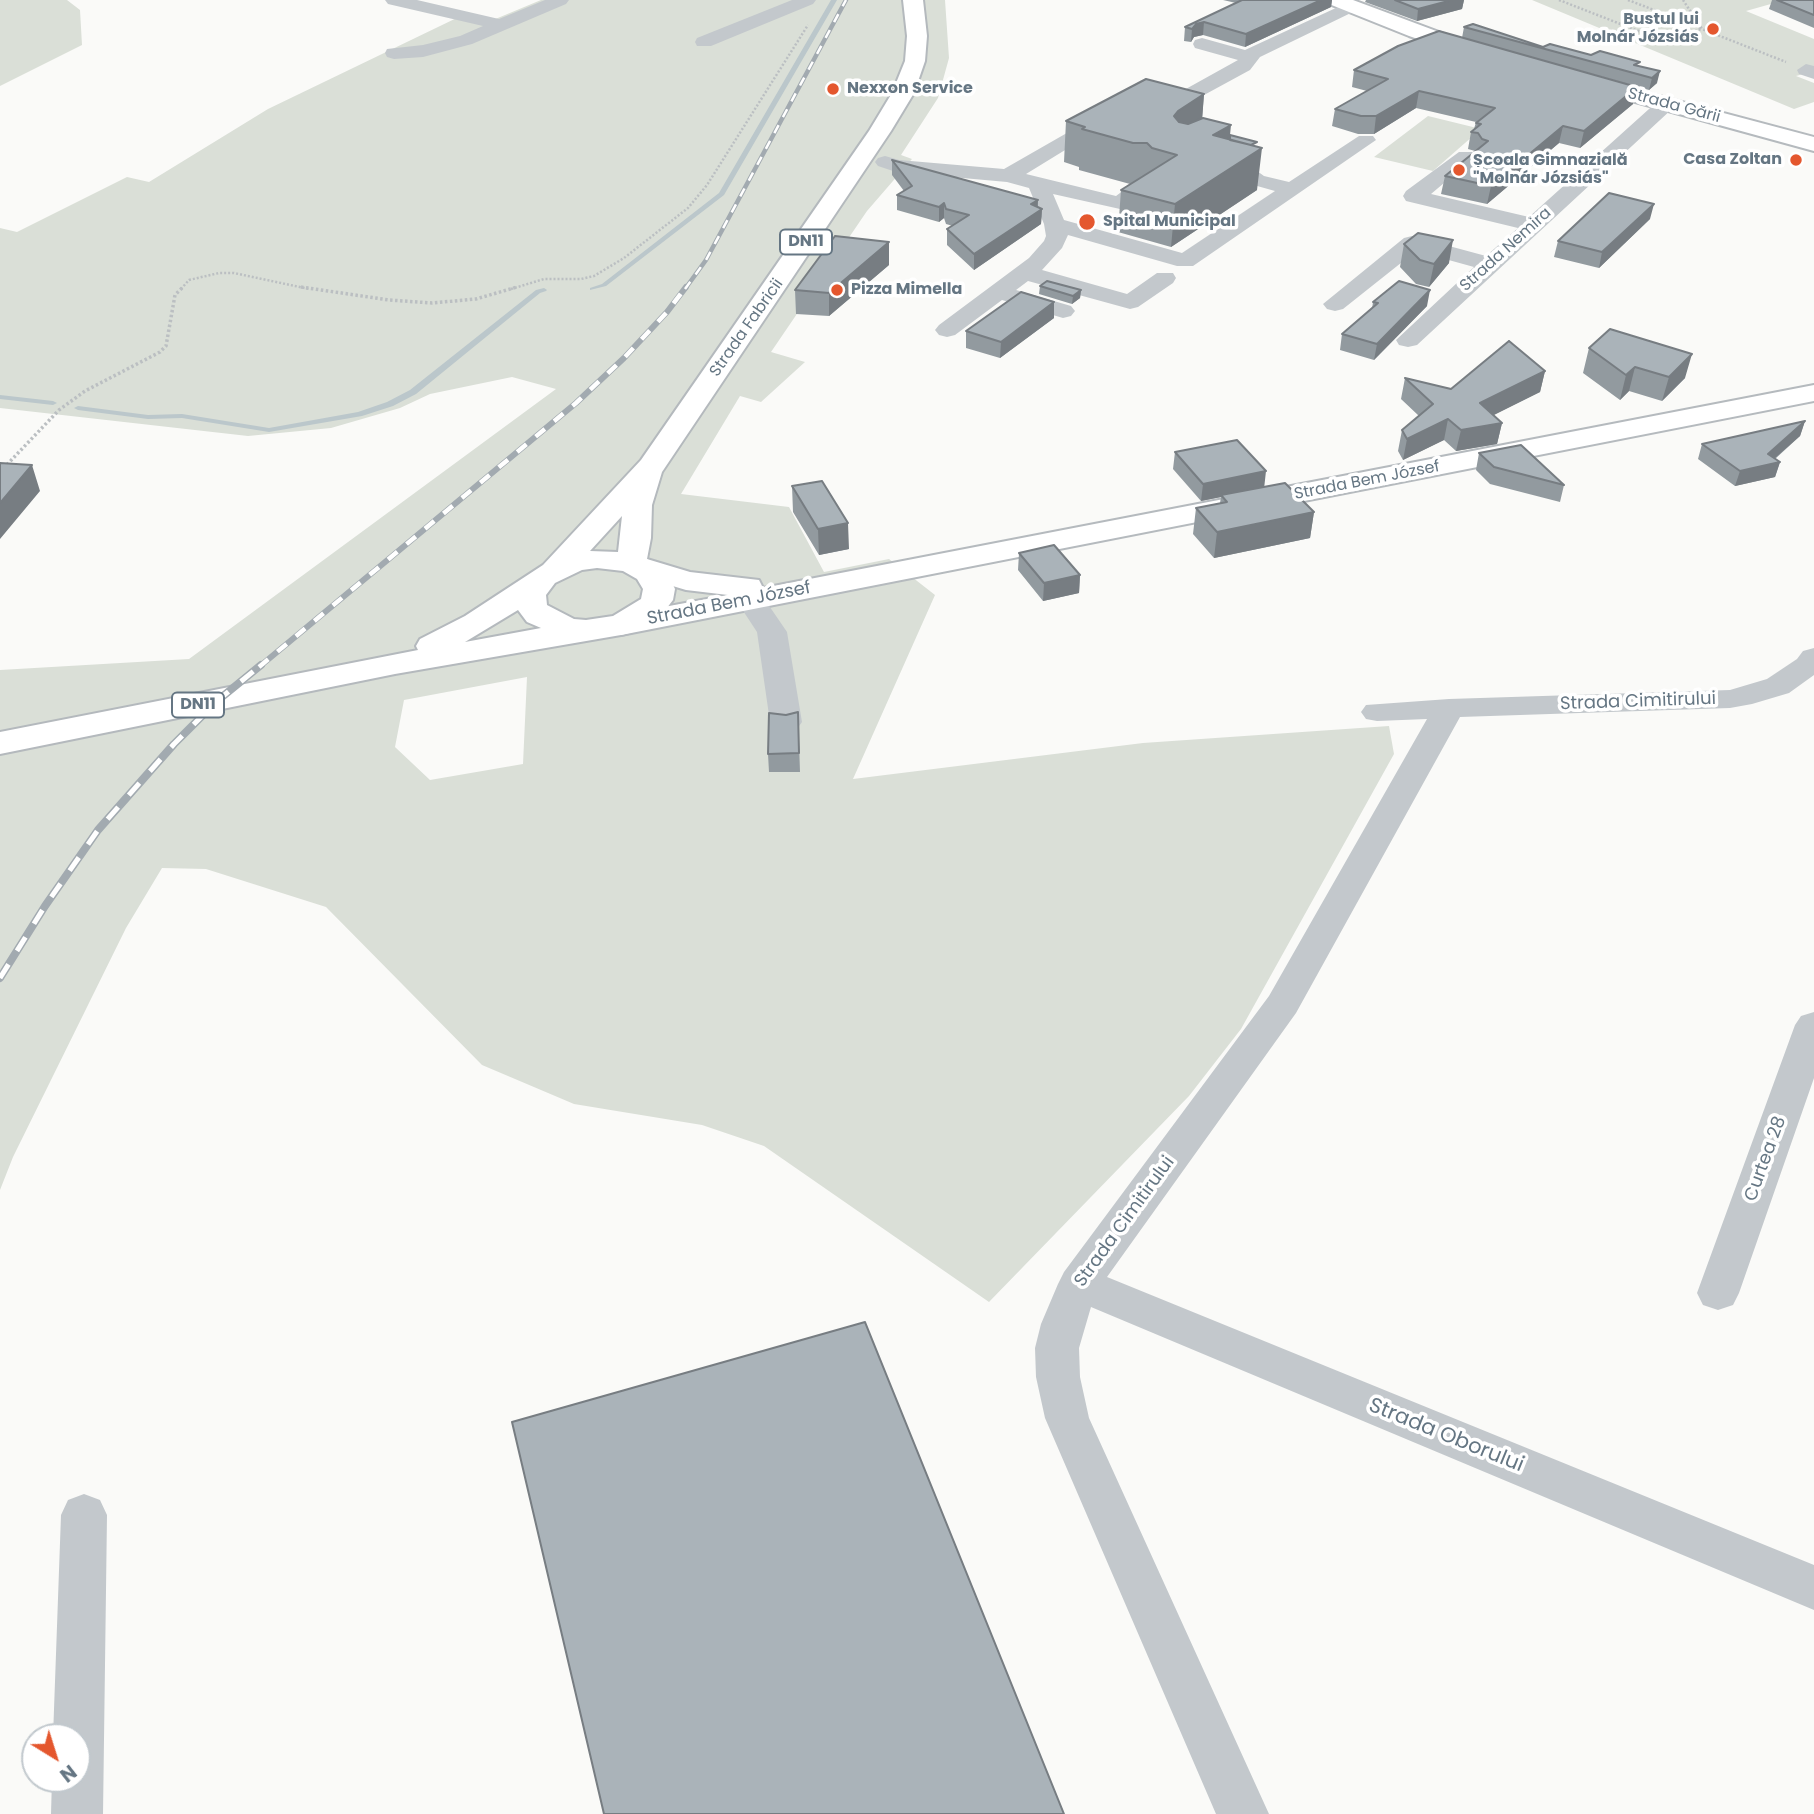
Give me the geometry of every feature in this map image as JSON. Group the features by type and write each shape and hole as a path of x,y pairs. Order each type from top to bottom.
{"main road":[{"name":"Strada Fabricii","path":"546,576 651,466 874,160 910,78 917,36 913,0"},
{"path":"1344,3 1434,39 1493,57"},
{"name":"Strada Gării","path":"1567,77 1814,144"},
{"name":"Strada Bem József","path":"621,625 1814,393"},
{"name":"Strada Fabricii","path":"634,564 636,505 651,466"},
{"name":"DN11","path":"0,743 395,664 621,625 649,610 657,600 659,589 656,579 634,564 597,559 546,576 476,623 395,664"},
{"name":"Strada Bem József","path":"634,564 686,581 710,585 753,587 837,582"},
{"name":"DN11","path":"546,576 530,595 531,606 538,615 567,628 586,630"}],"street":[{"path":"394,0 500,25"},
{"path":"394,53 441,47 560,0"},
{"path":"704,42 818,0"},
{"path":"1013,173 1102,118 1146,110 1242,66 1249,57 1344,3"},
{"path":"1202,44 1249,57"},
{"name":"Strada Nemira","path":"1408,340 1667,104"},
{"path":"1146,110 1195,117"},
{"path":"932,181 954,183 1185,261 1366,139"},
{"path":"1208,143 1239,161 1257,180 1292,189"},
{"path":"1466,156 1413,196 1534,225"},
{"path":"874,160 896,166 1013,173 1038,184 1120,203 1136,192"},
{"path":"947,330 1026,273 1054,243 1057,236 1052,216 1038,184"},
{"path":"1335,304 1412,243 1489,264"},
{"path":"1026,273 1130,302 1165,278"},
{"path":"1366,279 1390,286"},
{"path":"999,292 1063,311"},
{"path":"1425,296 1449,303"},
{"path":"751,600 772,632 786,722"},
{"name":"Strada Cimitirului","path":"1377,712 1730,699 1778,686 1808,665 1814,657"},
{"name":"Strada Cimitirului","path":"1243,1814 1067,1418 1058,1377 1057,1348 1062,1324 1079,1284 1283,1004 1449,708"},
{"name":"Curtea 28","path":"1718,1293 1814,1026"},
{"name":"Strada Oborului","path":"1079,1284 1814,1588"},
{"path":"77,1814 84,1514"}],"path":[{"path":"0,472 59,410 85,391 160,352 166,346 175,295 189,280 219,273 234,274 311,289 432,303 476,299 544,279 581,279 594,276 624,258 694,200 707,185 818,0"},
{"path":"1559,0 1658,39 1702,29"},
{"path":"1629,0 1810,71"},
{"path":"1683,0 1702,29"}],"shaded area":[{"path":"0,0 67,0 80,10 82,45 0,86"},
{"path":"541,0 945,0 949,58 938,98 901,155 912,159 867,211 771,352 805,362 761,402 740,396 681,494 789,507 824,572 889,559 935,595 853,779 1143,743 1389,726 1394,754 1241,1029 1189,1096 989,1302 764,1146 702,1125 574,1104 482,1065 326,907 206,869 162,868 126,928 13,1157 0,1190 0,670 189,659 556,389 512,377 430,394 400,408 331,428 248,436 0,408 0,228 17,232 127,177 149,182 268,109 467,13 493,20","holes":["527,677 523,764 430,780 395,747 404,700"]},
{"path":"1532,0 1785,0 1746,11 1814,39 1814,71 1796,76 1814,83 1814,102 1794,109"},
{"path":"1428,116 1481,129 1433,171 1374,157"}],"building":[{"path":"1242,0 1321,0 1246,34 1204,22 1196,24 1192,29 1185,27"},
{"path":"1395,0 1452,0 1418,9"},
{"path":"1777,0 1814,0 1814,15"},
{"path":"1473,24 1543,47 1550,44 1591,55 1600,51 1640,62 1634,65 1660,71 1652,78 1464,27"},
{"path":"1439,31 1637,87 1584,131 1563,126 1491,186 1445,176 1488,141 1482,139 1478,133 1471,132 1481,124 1476,123 1495,108 1419,91 1376,116 1361,116 1335,109 1388,79 1354,70 1398,46"},
{"path":"1146,79 1204,94 1178,111 1174,116 1179,122 1188,124 1203,118 1231,125 1213,135 1262,148 1175,204 1121,190 1177,155 1152,148 1147,143 1133,143 1082,129 1085,127 1066,121"},
{"path":"1230,135 1257,142 1251,145 1230,140"},
{"path":"892,160 1038,200 1031,204 1042,209 974,254 947,229 969,215 946,209 944,203 939,207 897,195 912,186"},
{"path":"1609,193 1654,204 1602,252 1558,241"},
{"path":"1418,233 1453,240 1434,264 1420,260 1404,244"},
{"path":"835,236 889,242 829,293 795,290"},
{"path":"1047,281 1081,290 1073,296 1040,286"},
{"path":"1399,281 1430,290 1377,344 1342,334 1378,303 1373,302"},
{"path":"1021,292 1054,302 1001,342 966,331"},
{"path":"1610,329 1692,354 1669,377 1635,367 1626,375 1589,348"},
{"path":"1509,341 1545,371 1480,403 1502,423 1461,430 1448,419 1407,439 1402,430 1433,404 1405,378 1451,389"},
{"path":"1805,421 1768,454 1780,462 1740,471 1702,444"},
{"path":"1237,440 1266,471 1203,484 1175,452"},
{"path":"1521,445 1564,485 1494,467 1479,453"},
{"path":"0,463 32,465 0,503"},
{"path":"822,481 848,523 818,529 792,486"},
{"path":"1285,483 1314,512 1217,532 1196,508 1227,502 1221,495"},
{"path":"1054,545 1080,575 1044,583 1019,553"},
{"path":"798,712 799,753 768,754 769,713 786,715"},
{"path":"865,1322 1064,1814 604,1814 512,1422"}],"waterway":[{"path":"592,289 604,285 722,194 834,0"},
{"path":"78,408 148,417 182,416 269,430 359,414 390,404 413,392 538,291 544,290"},
{"path":"0,397 53,403"}],"railway":[{"path":"685,289 706,260 846,0"},
{"path":"259,667 576,403 624,358 667,312 686,287"},
{"path":"0,978 45,906 98,830 174,744 217,701 261,665"}],"place":[{"name":"Bustul lui Molnár Józsiás","path":"1713,29"},
{"name":"Nexxon Service","path":"833,89"},
{"name":"Casa Zoltan","path":"1796,160"},
{"name":"Școala Gimnazială \"Molnár Józsiás\"","path":"1459,170"},
{"name":"Spital Municipal","path":"1087,222"},
{"name":"Pizza Mimella","path":"837,290"}]}
